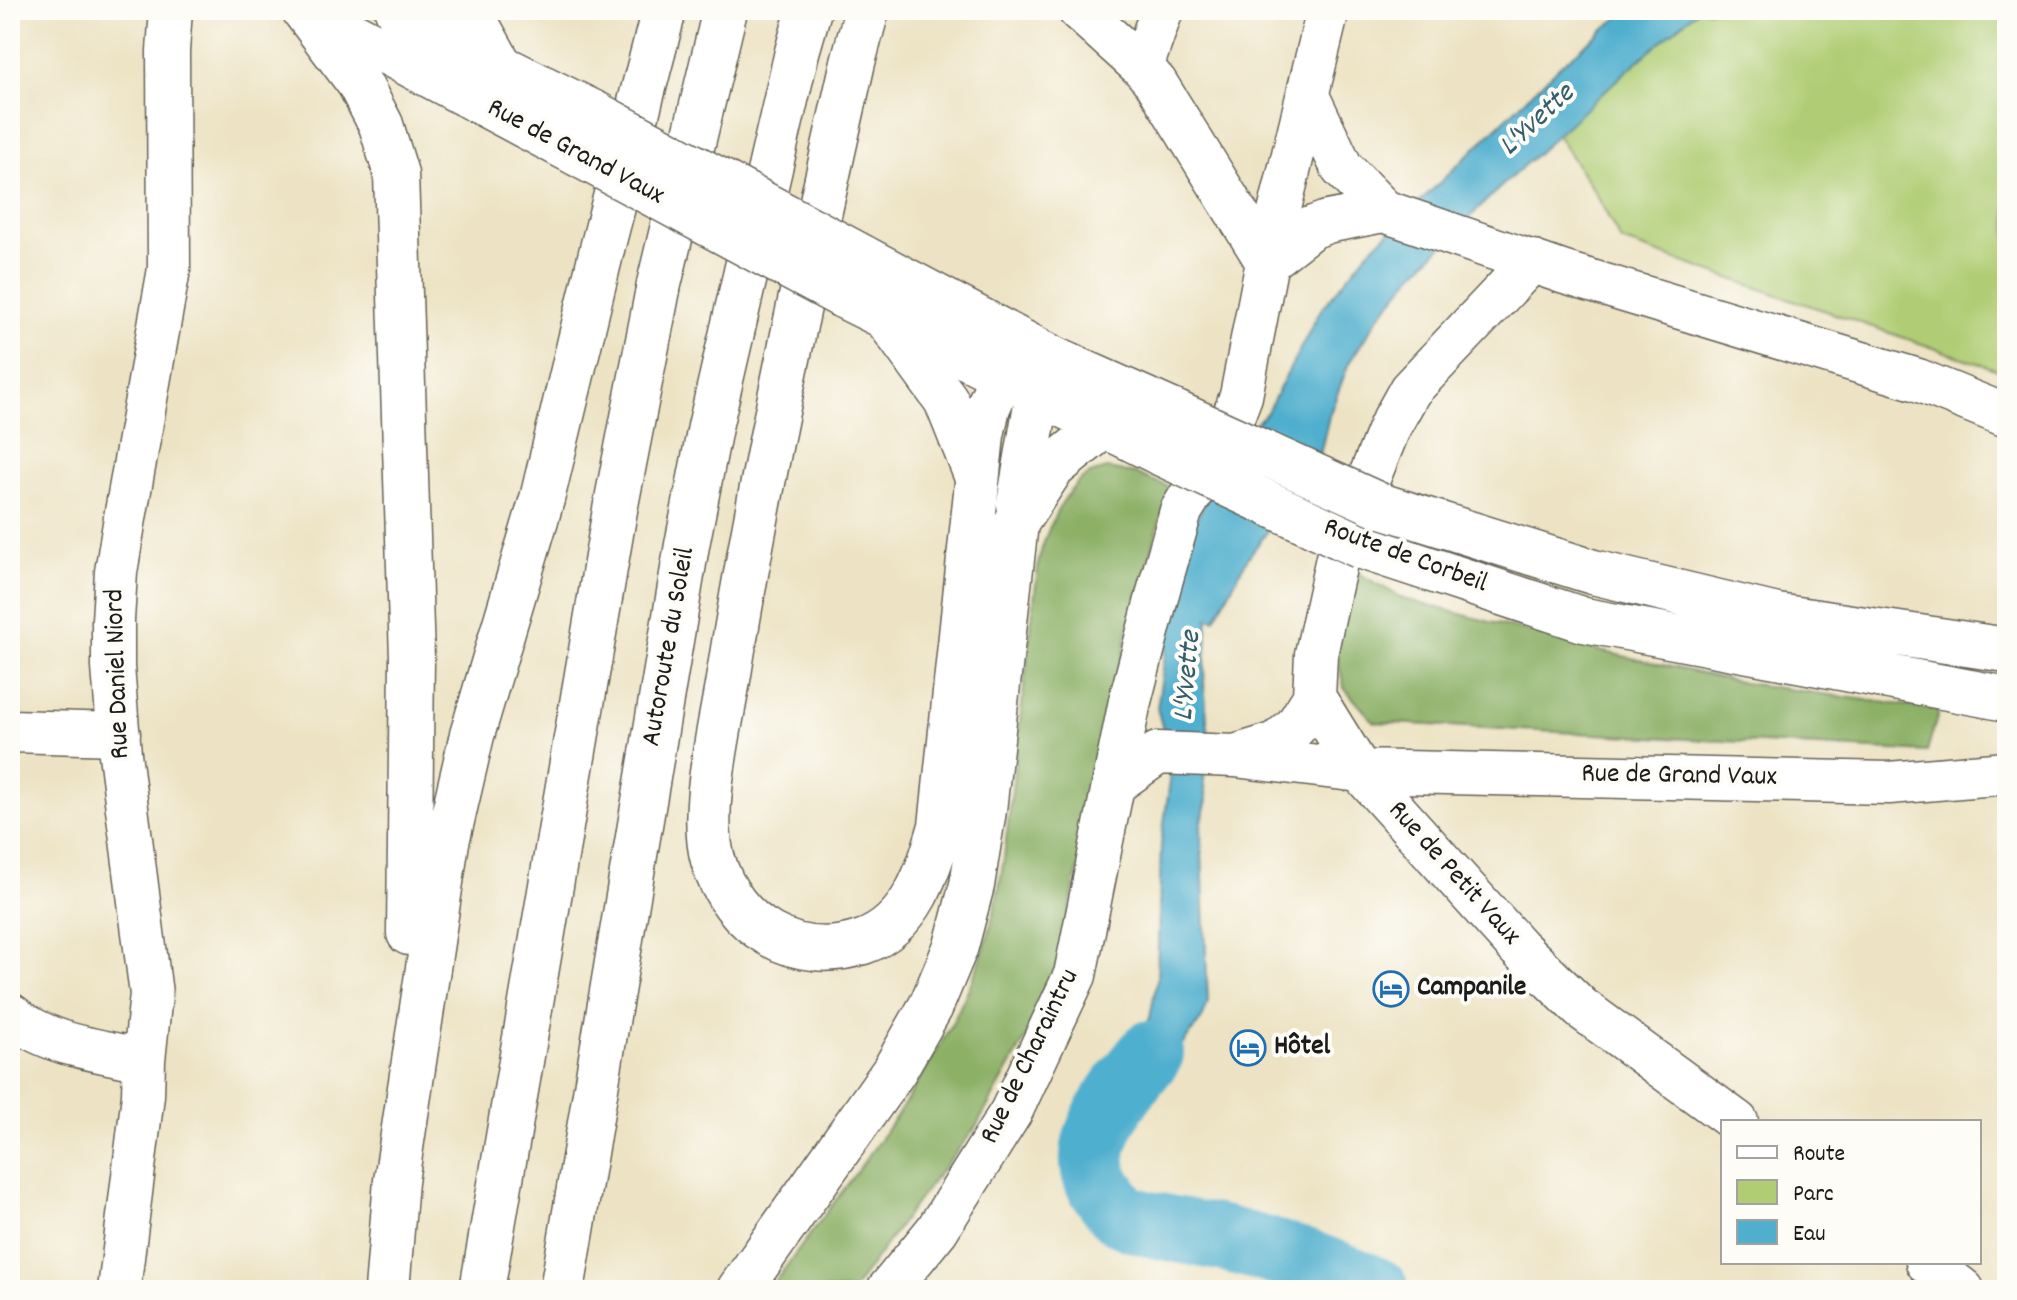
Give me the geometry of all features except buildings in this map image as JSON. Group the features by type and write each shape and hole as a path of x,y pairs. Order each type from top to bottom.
{"main road":[{"name":"Rue de Grand Vaux","path":"306,10 367,27 578,154 843,296"},
{"path":"306,10 359,83 381,125 396,174 412,674 411,902 387,1290"},
{"name":"Rue de Grand Vaux","path":"397,10 862,257"},
{"path":"469,10 501,67"},
{"path":"396,1181 447,842 472,735 542,499 664,10"},
{"path":"482,1290 618,495 659,284 725,10"},
{"name":"Autoroute du Soleil","path":"562,1290 690,530 714,412 793,67 809,10"},
{"path":"867,10 849,78 773,427 742,590 711,789 709,838 712,858 728,895 753,923 784,943 821,949 850,946 868,940 893,924 921,886 941,826 988,407 1028,367"},
{"name":"Route de Corbeil","path":"862,257 1028,367 1105,425 1362,547 1584,620 2005,704"},
{"name":"Route de Corbeil","path":"843,296 887,319 1176,413 1379,505 1593,572 1761,612 1994,641"},
{"path":"887,319 946,400 978,479"},
{"path":"739,1290 894,1071 931,1006 956,946 972,885 984,810 1016,523 1028,367"},
{"path":"1016,523 1052,468 1105,425"}],"street":[{"name":"Rue Daniel Niord","path":"119,1290 143,1095 151,994 113,667 116,572 169,269 168,51 171,10"},
{"path":"1079,10 1142,67 1182,124 1267,262 1311,228 1384,211"},
{"path":"1142,67 1162,10"},
{"name":"Rue de Charaintru","path":"888,1290 937,1230 1011,1112 1075,975 1130,701 1181,511 1223,443 1241,396 1267,262 1328,10"},
{"path":"1309,98 1342,168 1384,211 1532,261 1918,380 2007,416"},
{"path":"1226,756 1277,743 1296,726 1314,697 1316,654 1337,558 1390,426 1410,390 1532,261"},
{"name":"Rue de Petit Vaux","path":"1314,697 1360,771 1519,948 1581,1008 1734,1120"},
{"path":"1114,784 1158,753 1130,701"},
{"path":"10,731 119,734"},
{"name":"Rue de Grand Vaux","path":"1158,753 1226,756 1360,771 1889,783 2004,766"},
{"path":"10,1014 22,1024 59,1041 144,1060"},
{"path":"1930,1264 1963,1290"}],"green space":[{"path":"1698,10 2007,10 2007,373 1621,241 1596,194 1557,135"},
{"path":"1107,469 1136,474 1170,487 1128,630 1059,959 1037,1018 976,1127 853,1290 769,1290 914,1090 962,1004 981,958 995,908 1004,858 1039,559 1051,525 1070,491 1088,475"},
{"path":"1342,564 1404,599 1600,651 1744,683 1939,710 1927,752 1374,722 1344,688 1334,638"}],"water":[{"path":"1627,10 1698,10 1623,74 1492,195 1412,276 1379,316 1349,363 1329,416 1318,463 1247,559 1215,619 1208,618 1204,683 1208,730 1204,780 1207,799 1201,826 1208,1003 1202,1019 1132,1109 1101,1126 1076,1116 1132,1046 1150,1018 1157,980 1161,844 1170,781 1157,708 1187,534 1248,431 1267,412 1320,311 1368,252 1562,64"}],"waterway":[{"name":"L'Yvette","path":"1151,1053 1104,1119 1093,1156 1095,1174 1118,1210 1143,1222 1226,1239 1283,1255 1376,1290"}],"place":[{"name":"Campanile","path":"1391,989"},
{"name":"Hôtel","path":"1248,1048"}]}
